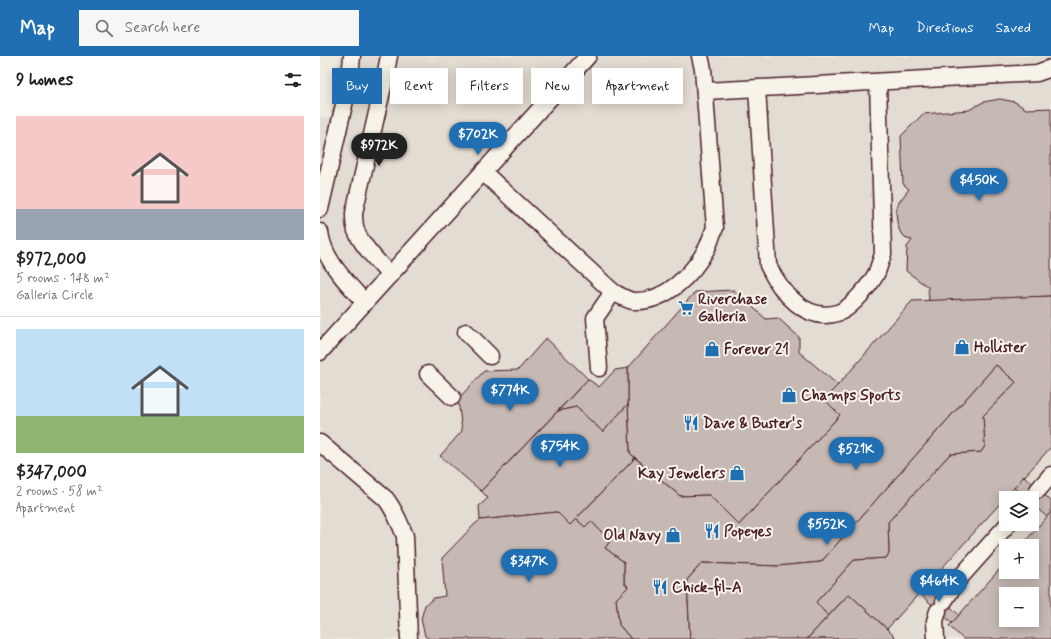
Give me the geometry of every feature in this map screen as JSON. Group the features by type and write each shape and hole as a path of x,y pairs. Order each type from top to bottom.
{"street":[{"path":"320,209 346,96 352,56"},
{"path":"389,56 354,213 354,225 358,236 376,260 390,275"},
{"path":"320,352 588,56"},
{"path":"483,172 613,292 631,301 650,300 675,286 696,266 708,247 715,228 705,91 700,56"},
{"path":"705,91 1037,73 1051,68"},
{"path":"757,88 768,265 772,274 785,293 800,307 815,314 828,315 841,312 858,298 876,273 883,254 878,82"},
{"path":"320,232 321,242 334,266 365,303"},
{"path":"599,368 594,318 613,292"},
{"path":"466,332 490,356"},
{"path":"428,374 452,397"},
{"path":"320,443 386,500 392,507 400,522 405,536 409,639"},
{"path":"1038,490 1051,475"},
{"path":"936,639 935,621 941,606 957,582 1002,531"}],"shaded area":[{"name":"Riverchase Galleria","path":"340,56 1051,56 1051,639 320,639 320,116 329,118 332,101 332,104 382,104 382,68 338,68"}],"building":[{"path":"1000,99 1015,102 1026,109 1051,108 1051,296 929,301 928,287 906,271 907,247 912,240 907,239 900,232 897,222 896,211 899,202 909,189 903,184 901,136 923,114 969,110 983,102"},
{"path":"734,290 766,319 778,318 799,337 799,352 838,385 824,399 840,415 739,525 709,495 680,496 630,453 628,404 628,368 695,292"},
{"path":"1051,296 1051,447 1011,491 999,491 999,505 887,629 849,594 828,616 816,602 854,560 886,558 889,553 888,522 950,454 981,452 985,446 983,416 1016,382 996,365 821,562 777,566 702,563 687,580 690,639 631,639 619,625 616,599 628,587 624,582 624,562 605,548 610,541 591,521 585,527 576,519 635,458 680,496 709,495 739,525 840,415 824,399 912,301"},
{"path":"546,338 588,379 481,491 440,456 462,431 458,399 484,371 518,370"},
{"path":"996,365 1016,382 983,416 985,446 981,452 950,454 888,522 889,553 886,558 854,560 816,602 828,616 807,639 690,639 687,580 702,563 777,566 821,562"},
{"path":"628,368 628,404 603,432 576,407 558,411 588,379 599,387 615,370"},
{"path":"628,404 630,453 635,458 570,525 557,512 480,520 479,506 488,498 481,491 558,411 576,407 603,432"},
{"path":"1024,476 1051,501 1051,512 1047,517 1039,510 1039,491 1018,491 1014,488"},
{"path":"557,512 570,525 576,519 585,527 591,521 610,541 605,548 624,562 624,582 628,587 616,599 619,625 631,639 430,639 425,636 421,619 425,605 434,598 445,596 442,558 475,524 480,520"},
{"path":"1051,512 1051,639 963,639 949,626 999,570 999,579 1039,579 1039,539 1027,539 1034,531 1039,531 1039,526"},
{"path":"927,584 959,615 952,623 919,593"},
{"path":"849,594 887,629 896,638 807,639"}],"place":[{"name":"Riverchase Galleria","path":"686,308"},
{"name":"Hollister","path":"962,347"},
{"name":"Forever 21","path":"712,349"},
{"name":"Champs Sports","path":"789,395"},
{"name":"Dave & Buster's","path":"691,423"},
{"name":"Kay Jewelers","path":"737,473"},
{"name":"Popeyes","path":"712,531"},
{"name":"Old Navy","path":"673,535"},
{"name":"Chick-fil-A","path":"660,587"}]}
